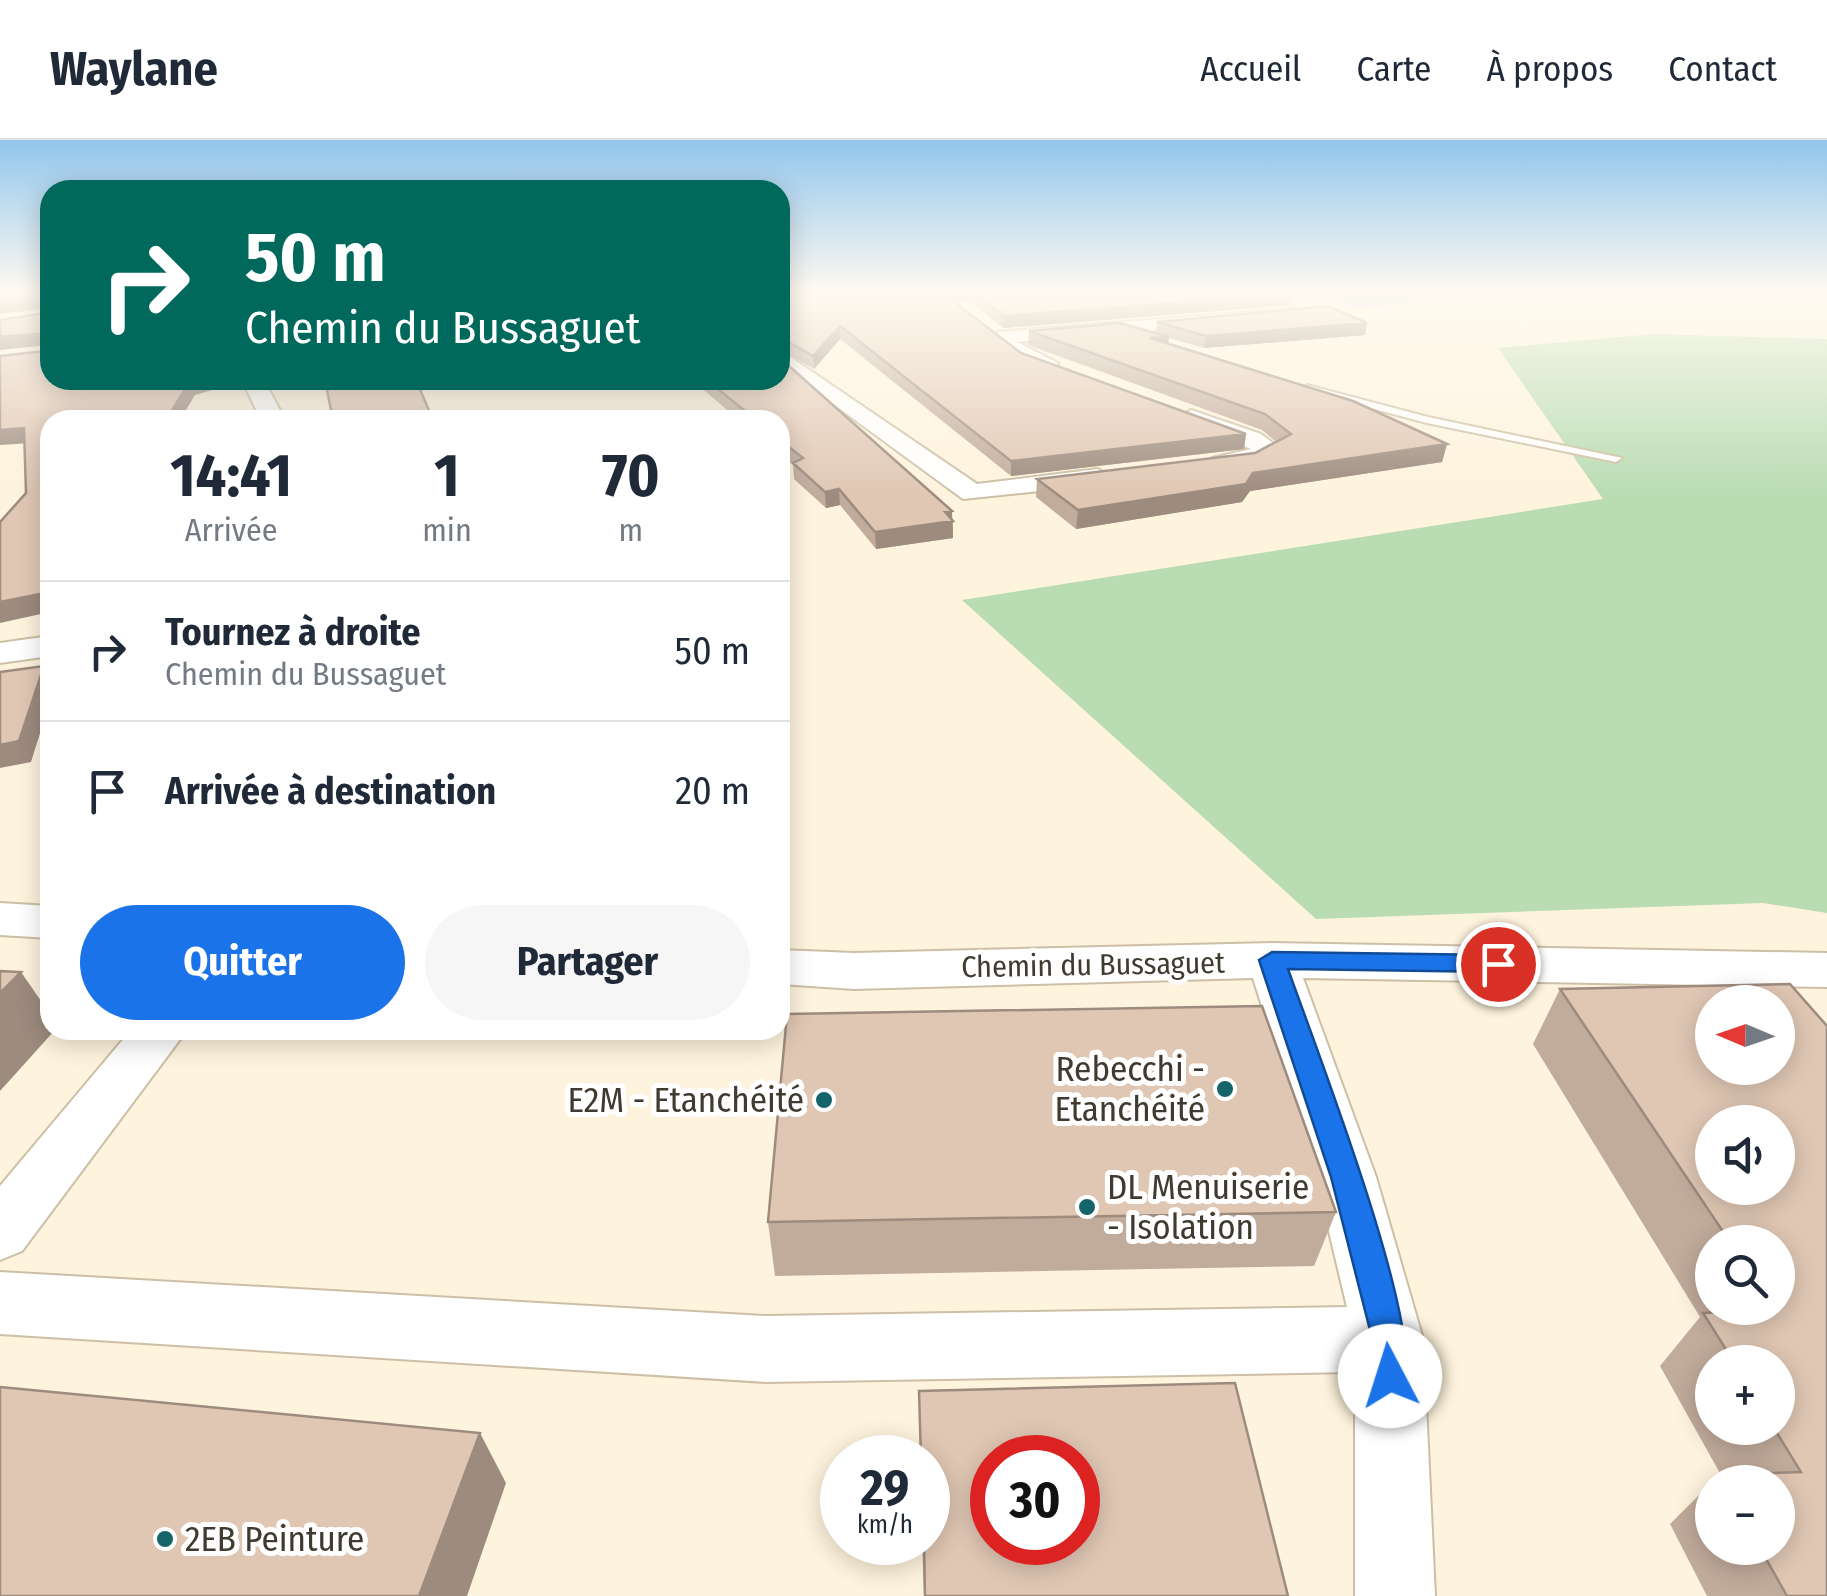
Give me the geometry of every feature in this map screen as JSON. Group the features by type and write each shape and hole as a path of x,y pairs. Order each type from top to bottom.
{"street":[{"path":"1029,359 1066,372"},
{"path":"790,363 972,493 1121,475"},
{"path":"1178,412 1252,439 1272,452 1251,459 1195,466"},
{"path":"0,654 40,648"},
{"path":"0,919 40,921"},
{"path":"1272,960 1346,1177 1390,1338 1396,1596"},
{"name":"Chemin du Bussaguet","path":"790,968 854,971 1272,960 1827,970"},
{"path":"0,1232 153,1040"},
{"path":"0,1303 766,1349 1390,1338"}],"lane":[{"path":"1292,384 1426,420 1616,458"}],"green space":[{"path":"1506,359 1827,359 1827,913 1763,903 1316,919 962,600 1603,499"}],"building":[{"path":"0,359 40,359 40,390 184,390 172,410 40,410 40,594 0,602 0,522 26,493 24,428 0,430"},
{"path":"882,359 1038,359 1246,434 1011,461"},
{"path":"1108,359 1217,359 1353,401 1447,444 1253,473 1246,484 1078,510 1037,479 1255,453 1291,434 1265,414"},
{"path":"790,367 952,511 945,512 953,521 875,532 839,489 825,492 793,463 803,458 790,448 790,410 744,410 719,390 790,390"},
{"path":"327,390 420,390 429,410 331,410"},
{"path":"40,667 40,678 19,741 0,745 0,672"},
{"path":"0,971 21,972 0,993"},
{"path":"1695,986 1695,1085 1795,1085 1795,990 1827,1026 1827,1596 1787,1596 1770,1565 1795,1565 1795,1472 1801,1472 1784,1445 1795,1445 1795,1345 1723,1345 1711,1325 1795,1325 1795,1225 1719,1225 1705,1205 1795,1205 1795,1105 1695,1105 1695,1190 1560,989"},
{"path":"1262,1006 1336,1212 768,1222 790,1014"},
{"path":"1235,1383 1288,1596 925,1596 924,1565 950,1565 950,1435 920,1435 919,1391"},
{"path":"0,1387 480,1433 419,1596 0,1596"}],"place":[{"name":"Rebecchi - Etanchéité","path":"1225,1089"},
{"name":"E2M - Etanchéité","path":"824,1100"},
{"name":"DL Menuiserie - Isolation","path":"1087,1207"},
{"name":"2EB Peinture","path":"165,1539"}],"route":[{"path":"1390,1376 1390,1338 1346,1177 1272,960 1498,964"}]}
